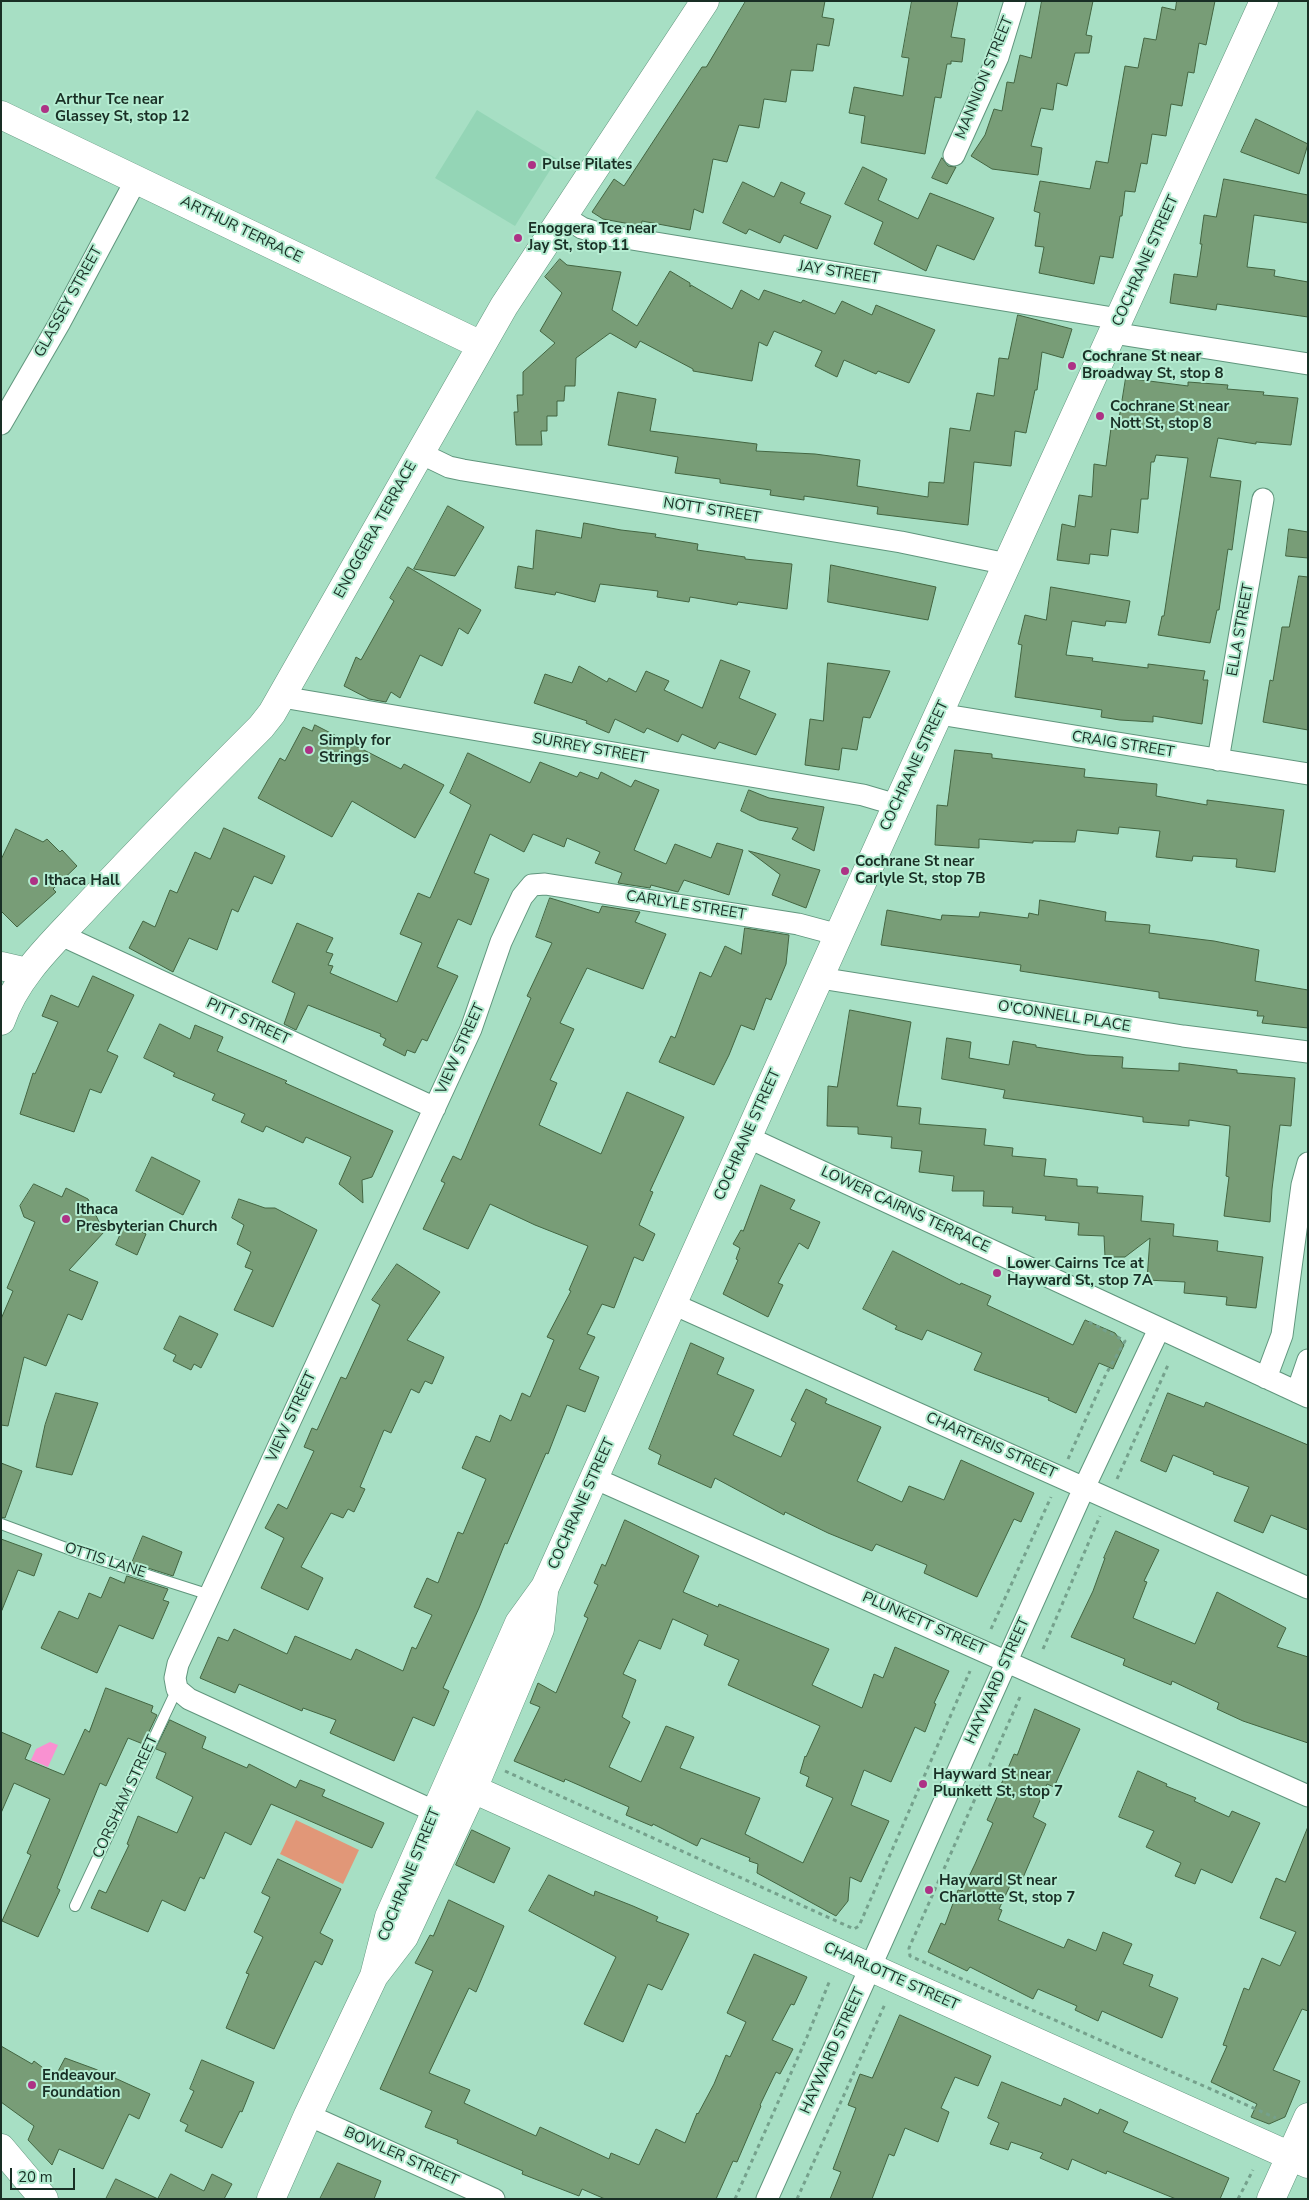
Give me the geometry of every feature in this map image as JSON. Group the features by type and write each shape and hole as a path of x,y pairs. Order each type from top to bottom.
{"street":[{"name":"ENOGGERA TERRACE","path":"1,1021 16,988 27,972 139,851 261,727 282,697 480,345 705,1"},
{"name":"MANNION STREET","path":"954,155 998,57 1015,1"},
{"name":"COCHRANE STREET","path":"374,1976 384,1929 520,1623 545,1587 897,805 1264,1"},
{"name":"ARTHUR TERRACE","path":"1,115 480,345"},
{"name":"GLASSEY STREET","path":"1,424 59,324 136,180"},
{"name":"JAY STREET","path":"563,216 586,230 600,234 1116,326 1308,364"},
{"name":"NOTT STREET","path":"420,453 449,467 463,470 901,542 1007,564"},
{"name":"ELLA STREET","path":"1218,760 1263,499"},
{"name":"SURREY STREET","path":"282,697 863,795 897,805"},
{"name":"CRAIG STREET","path":"939,714 1308,774"},
{"name":"CARLYLE STREET","path":"532,886 545,884 601,892 798,924 839,935"},
{"name":"VIEW STREET","path":"177,1689 176,1671 471,1030 501,942 525,892 532,886"},
{"name":"PITT STREET","path":"61,935 435,1108"},
{"path":"1,966 27,972"},
{"name":"O'CONNELL PLACE","path":"820,978 1183,1036 1308,1052"},
{"name":"LOWER CAIRNS TERRACE","path":"747,1138 1302,1394"},
{"path":"1266,1378 1282,1335 1302,1185 1308,1163"},
{"name":"CHARTERIS STREET","path":"673,1304 1308,1588"},
{"name":"HAYWARD STREET","path":"766,2199 1084,1488 1159,1329"},
{"path":"1302,1394 1308,1360"},
{"name":"PLUNKETT STREET","path":"594,1478 1308,1796"},
{"name":"COCHRANE STREET","path":"271,2199 308,2115 374,1976 404,1937 473,1789 540,1629 545,1587"},
{"path":"177,1689 189,1699 436,1812"},
{"name":"CHARLOTTE STREET","path":"473,1789 1299,2160"},
{"name":"BOWLER STREET","path":"308,2115 494,2199"},
{"path":"1271,2199 1299,2160 1308,2116"},
{"path":"1,2148 44,2199"}],"lane":[{"name":"OTTIS LANE","path":"1,1524 66,1549 210,1595"},
{"name":"CORSHAM STREET","path":"76,1906 177,1689"}],"path":[{"path":"1068,1459 1106,1374 1125,1341 1085,1320"},
{"path":"1117,1479 1168,1365"},
{"path":"991,1629 1051,1496"},
{"path":"1043,1649 1100,1515"},
{"path":"497,1769 854,1929 859,1926 970,1671"},
{"path":"1020,1697 909,1948 910,1956 1276,2118"},
{"path":"735,2199 830,1980"},
{"path":"798,2199 885,2004"},
{"path":"1238,2199 1254,2170"}],"shaded area":[{"path":"477,110 557,159 515,226 435,178"},
{"path":"50,1742 58,1745 48,1767 31,1760 36,1749"},
{"path":"296,1820 359,1850 343,1884 280,1854"}],"building":[{"path":"746,1 825,1 822,17 834,19 829,46 817,44 813,71 791,70 786,102 764,99 759,128 739,125 727,162 713,159 703,213 694,209 690,230 642,221 641,226 603,219 592,212 614,179 624,186 702,67 706,67"},
{"path":"912,1 958,1 951,37 965,39 962,62 951,61 951,64 947,64 941,98 935,97 925,154 861,143 865,116 849,113 854,87 903,96 909,58 902,57"},
{"path":"1042,1 1093,1 1086,35 1092,36 1089,53 1075,53 1067,86 1057,83 1053,110 1041,108 1031,146 1042,148 1038,175 992,169 971,156 985,135 994,109 1002,111 1007,82 1014,83 1020,55 1031,58"},
{"path":"1177,1 1215,1 1206,45 1199,43 1194,73 1188,72 1182,106 1171,104 1166,136 1152,134 1147,164 1141,163 1135,192 1125,191 1113,258 1100,256 1094,284 1039,273 1044,247 1035,246 1040,213 1034,211 1040,181 1090,189 1096,161 1108,163 1125,66 1138,68 1144,38 1156,40 1162,7 1175,10"},
{"path":"1256,119 1308,144 1299,174 1241,152"},
{"path":"942,158 948,166 956,167 947,184 932,178"},
{"path":"863,167 887,179 878,200 918,219 930,193 994,218 974,260 937,245 926,271 874,244 883,222 845,204"},
{"path":"1224,179 1308,195 1308,223 1254,215 1247,267 1275,270 1274,276 1308,282 1308,317 1217,304 1216,310 1170,303 1174,274 1197,277 1204,215 1216,217"},
{"path":"743,182 774,197 781,182 805,193 800,203 831,216 817,249 784,235 780,243 749,229 746,234 723,223"},
{"path":"560,259 567,265 621,272 612,310 637,326 670,271 690,283 690,287 691,285 732,309 741,290 759,300 764,290 801,303 803,300 835,314 842,301 872,315 876,305 935,330 909,383 878,371 876,374 844,360 837,377 815,366 822,351 774,331 767,346 759,342 752,381 693,371 693,369 640,341 636,348 610,333 576,358 575,386 565,386 564,401 557,401 557,416 547,416 547,431 541,431 542,445 516,445 514,412 518,412 517,395 523,395 523,372 555,343 540,331 562,293 545,277"},
{"path":"1018,315 1072,329 1063,358 1042,352 1037,390 1035,390 1026,433 1015,431 1011,466 974,462 968,525 877,514 878,507 804,496 804,500 770,495 771,490 720,483 720,479 675,473 678,457 608,445 618,392 656,399 650,431 757,444 756,451 815,454 860,460 857,486 928,497 929,482 944,483 950,428 970,431 977,393 994,396 999,358 1008,359"},
{"path":"1126,378 1188,386 1188,382 1228,385 1227,389 1264,392 1263,395 1298,398 1291,445 1256,442 1256,444 1218,438 1210,477 1241,481 1232,550 1228,549 1219,610 1217,610 1210,643 1158,635 1162,616 1164,616 1188,458 1156,455 1154,462 1151,462 1148,499 1141,499 1138,533 1111,529 1108,556 1090,554 1089,564 1057,560 1062,524 1075,527 1079,495 1092,497 1094,464 1106,466 1111,428 1117,429"},
{"path":"448,506 484,527 455,576 414,569"},
{"path":"584,523 656,534 655,537 698,544 697,550 745,557 745,559 792,564 787,609 738,602 737,605 690,597 689,602 657,597 658,591 600,584 595,602 556,592 555,595 515,588 518,566 533,569 536,530 581,538"},
{"path":"1289,529 1308,532 1308,558 1286,556"},
{"path":"831,565 936,587 928,620 828,602"},
{"path":"408,567 481,610 468,634 459,628 442,666 420,655 400,698 391,692 386,702 369,699 344,686 356,657 361,660 394,601 390,598"},
{"path":"1299,576 1308,577 1308,730 1263,722 1270,680 1273,681 1282,627 1289,627"},
{"path":"1051,587 1130,601 1126,623 1106,621 1105,626 1072,621 1066,655 1093,658 1092,661 1148,668 1148,664 1205,671 1203,680 1208,680 1202,724 1153,716 1153,722 1120,720 1101,717 1102,710 1015,697 1022,645 1018,644 1025,615 1046,620"},
{"path":"721,660 750,671 739,698 776,714 756,755 719,742 715,749 682,734 678,742 647,728 644,733 615,719 609,733 586,723 587,721 534,703 545,674 572,683 579,666 607,682 609,678 636,692 646,671 669,681 664,690 702,708"},
{"path":"828,663 890,671 870,718 863,717 857,750 842,748 839,770 805,765 810,719 823,721"},
{"path":"315,725 401,769 404,764 444,785 415,838 352,801 332,837 258,798 280,758 285,761 303,727 312,731"},
{"path":"955,750 992,754 992,758 1085,769 1084,777 1157,784 1156,796 1207,805 1207,800 1284,810 1275,872 1236,867 1237,859 1193,856 1192,861 1156,857 1160,831 1119,827 1118,834 1077,830 1075,842 1033,841 1033,843 979,839 979,848 935,845 937,805 947,806"},
{"path":"468,753 530,783 540,762 577,777 580,772 598,779 601,772 631,787 635,780 659,790 634,850 666,864 675,844 711,858 717,843 743,850 729,895 684,880 678,892 651,885 650,888 618,883 622,873 595,863 600,852 567,838 564,847 533,834 524,852 490,834 474,873 489,879 471,925 458,919 437,967 458,976 427,1041 422,1039 415,1053 407,1050 405,1056 383,1045 386,1039 380,1036 381,1034 308,1005 296,1030 284,1024 295,993 272,982 297,923 333,938 326,952 333,954 328,965 333,966 330,973 397,1002 422,943 400,934 418,893 430,898 471,805 450,793"},
{"path":"749,790 769,798 824,807 814,851 792,839 798,828 759,820 741,811"},
{"path":"224,828 285,856 272,884 254,876 238,912 232,909 217,950 189,938 173,972 129,948 143,921 155,927 170,890 177,893 195,852 210,859"},
{"name":"Ithaca Hall","path":"16,829 43,842 47,839 60,852 62,850 77,866 53,889 56,892 17,927 1,911 1,860"},
{"path":"749,851 820,870 806,908 772,895 780,875"},
{"path":"550,898 599,913 602,906 640,912 635,922 666,934 643,989 587,968 560,1023 574,1029 550,1080 557,1083 539,1125 601,1154 627,1092 684,1117 650,1191 653,1192 639,1225 655,1234 643,1261 634,1257 614,1308 602,1304 587,1334 595,1337 579,1369 599,1377 585,1412 567,1405 548,1454 546,1453 507,1544 505,1543 479,1608 443,1688 449,1691 434,1726 413,1717 394,1761 330,1733 336,1720 303,1708 302,1711 239,1684 235,1693 200,1678 218,1637 228,1641 234,1629 287,1654 295,1636 351,1660 356,1649 403,1671 412,1647 416,1649 432,1615 414,1607 427,1578 438,1583 458,1532 463,1534 486,1479 462,1468 476,1436 490,1442 500,1415 511,1421 522,1393 530,1397 554,1340 547,1337 571,1291 569,1290 588,1246 535,1225 490,1204 468,1249 423,1229 445,1183 441,1181 453,1156 461,1160 531,998 527,996 552,943 536,937"},
{"path":"1040,900 1106,912 1105,921 1150,925 1149,933 1214,941 1259,950 1255,981 1308,990 1308,1028 1262,1023 1264,1016 1257,1016 1258,1011 1159,998 1159,992 1020,971 1021,965 881,945 887,910 941,920 942,915 979,917 980,912 1028,918 1029,913 1038,915"},
{"path":"745,928 789,935 786,964 771,1000 766,998 754,1030 741,1025 714,1085 659,1062 671,1036 675,1038 700,972 711,977 725,946 741,954"},
{"path":"93,976 134,995 107,1051 118,1056 101,1093 90,1089 74,1132 20,1114 33,1073 35,1074 58,1022 42,1016 51,995 78,1007"},
{"path":"850,1010 911,1022 897,1106 921,1108 919,1124 986,1129 984,1145 1013,1148 1012,1156 1046,1159 1044,1176 1077,1179 1077,1186 1098,1187 1097,1193 1143,1196 1141,1221 1174,1224 1173,1236 1218,1241 1217,1251 1263,1257 1256,1308 1226,1305 1227,1297 1184,1293 1185,1282 1147,1280 1150,1238 1125,1257 1105,1257 1104,1236 1078,1235 1079,1223 1045,1220 1046,1216 1012,1213 1013,1207 983,1206 984,1191 952,1191 954,1176 919,1172 922,1151 891,1148 892,1137 858,1134 858,1127 827,1126 828,1086 837,1087"},
{"path":"160,1024 190,1039 195,1025 223,1037 217,1051 287,1081 285,1083 393,1131 372,1177 362,1180 363,1203 339,1184 351,1157 306,1137 303,1143 266,1126 263,1132 241,1122 245,1114 212,1100 215,1094 173,1076 175,1073 144,1058"},
{"path":"947,1038 971,1042 969,1058 1009,1065 1013,1041 1036,1045 1036,1047 1086,1055 1123,1057 1122,1068 1179,1071 1179,1063 1237,1070 1237,1073 1295,1078 1291,1126 1280,1125 1270,1222 1224,1216 1229,1177 1226,1176 1230,1126 1189,1120 1189,1126 1143,1122 1143,1117 1003,1098 1005,1090 942,1079"},
{"path":"152,1157 200,1181 183,1215 136,1191"},
{"path":"34,1184 62,1197 66,1188 88,1199 104,1232 69,1270 98,1282 82,1320 68,1314 46,1366 24,1357 8,1426 1,1425 1,1319 13,1291 7,1288 35,1222 24,1217 20,1206"},
{"path":"761,1185 795,1200 790,1209 820,1222 808,1249 799,1243 778,1283 783,1285 768,1317 723,1294 738,1260 736,1259 740,1248 733,1244 741,1230 743,1231"},
{"path":"239,1199 265,1208 275,1208 317,1230 273,1327 234,1310 253,1270 245,1267 251,1252 237,1244 244,1225 232,1218"},
{"path":"125,1224 146,1234 137,1255 116,1245"},
{"path":"893,1251 960,1285 961,1283 991,1296 987,1305 1073,1345 1085,1320 1115,1333 1124,1345 1113,1369 1099,1363 1076,1413 1048,1400 1049,1398 974,1370 982,1353 927,1330 922,1340 895,1329 897,1326 863,1309"},
{"path":"397,1264 440,1292 407,1340 444,1357 432,1384 425,1381 419,1393 411,1389 391,1433 384,1430 360,1487 365,1489 354,1512 348,1509 343,1518 331,1513 301,1567 323,1578 308,1610 261,1588 284,1538 265,1528 278,1504 287,1509 314,1451 304,1447 312,1428 317,1430 341,1377 346,1379 380,1305 372,1300"},
{"path":"180,1316 218,1334 201,1368 194,1364 191,1370 173,1361 176,1355 164,1349"},
{"path":"691,1343 724,1358 717,1374 754,1390 733,1435 781,1457 796,1423 791,1420 806,1389 827,1399 825,1403 881,1427 857,1481 902,1502 909,1486 944,1500 961,1460 1034,1493 1021,1522 1014,1519 977,1597 924,1573 927,1565 876,1544 872,1551 828,1533 785,1512 784,1515 715,1478 711,1488 658,1464 661,1455 649,1449"},
{"path":"56,1393 98,1403 72,1475 36,1467 45,1425"},
{"path":"1168,1393 1204,1407 1206,1402 1308,1445 1308,1530 1271,1515 1263,1533 1234,1521 1249,1487 1213,1474 1214,1472 1173,1455 1166,1472 1141,1461"},
{"path":"1,1463 22,1471 5,1518 1,1517"},
{"path":"625,1520 699,1556 683,1592 718,1607 719,1604 829,1649 812,1685 862,1708 874,1674 883,1678 895,1647 949,1671 934,1703 936,1704 925,1732 915,1727 891,1782 864,1770 851,1805 889,1821 861,1882 850,1877 848,1901 836,1916 757,1873 758,1864 749,1861 750,1858 701,1838 697,1846 653,1824 652,1826 626,1815 629,1807 565,1779 564,1782 514,1761 540,1707 530,1703 538,1683 556,1693 588,1618 584,1616 598,1585 594,1583 602,1564 605,1566","holes":["673,1619 708,1635 704,1645 739,1660 728,1685 820,1726 805,1756 800,1773 809,1777 806,1786 833,1798 803,1863 745,1834 760,1798 680,1768 694,1737 666,1726 641,1782 609,1767 630,1722 622,1717 636,1680 623,1674 639,1640 660,1649"]},
{"path":"1116,1531 1159,1550 1144,1581 1147,1582 1133,1618 1195,1644 1217,1592 1286,1628 1277,1647 1308,1657 1308,1743 1243,1721 1217,1709 1219,1703 1172,1681 1171,1685 1123,1665 1125,1659 1071,1637 1093,1591 1104,1558"},
{"path":"143,1536 182,1552 173,1576 132,1563"},
{"path":"1,1539 42,1554 34,1576 18,1570 2,1610"},
{"path":"127,1576 168,1589 163,1600 169,1602 153,1639 119,1625 97,1673 41,1648 59,1611 78,1619 89,1593 101,1598 110,1577 124,1583"},
{"path":"106,1688 153,1706 151,1712 157,1715 143,1744 128,1738 106,1786 100,1783 57,1888 60,1890 38,1937 2,1921 31,1855 27,1853 50,1799 14,1783 1,1813 1,1732 31,1745 25,1759 64,1775 85,1729 89,1732"},
{"path":"1035,1709 1080,1729 1054,1787 1047,1784 1033,1817 1046,1824 1022,1880 1014,1877 999,1909 1002,1910 998,1920 1064,1948 1068,1939 1096,1951 1103,1932 1132,1944 1123,1964 1153,1975 1149,1986 1178,1998 1162,2038 1102,2011 1098,2021 1075,2010 1077,2006 1038,1989 1033,1999 970,1967 967,1971 928,1952 941,1923 945,1925 958,1890 962,1891 975,1864 993,1823 987,1820 997,1794 1014,1754 1017,1755"},
{"path":"170,1720 206,1737 202,1748 247,1768 249,1764 296,1788 300,1780 325,1790 322,1796 384,1823 372,1848 271,1804 251,1845 225,1832 204,1879 200,1877 185,1911 162,1900 148,1932 91,1908 99,1890 106,1893 129,1845 127,1844 138,1816 177,1833 193,1797 156,1778 166,1753 156,1749"},
{"path":"1138,1771 1167,1784 1166,1786 1196,1798 1194,1801 1229,1817 1232,1811 1260,1823 1232,1883 1201,1869 1195,1884 1175,1876 1181,1863 1146,1847 1154,1831 1119,1817"},
{"path":"1308,1827 1308,2011 1302,2009 1273,2070 1300,2081 1285,2117 1269,2124 1251,2117 1257,2104 1211,2082 1227,2046 1223,2045 1244,1988 1249,1990 1262,1958 1280,1966 1296,1932 1260,1918 1276,1878 1285,1882"},
{"path":"472,1830 510,1848 494,1883 456,1865"},
{"path":"278,1859 341,1889 320,1933 333,1940 322,1965 315,1961 274,2049 226,2028 249,1974 246,1973 263,1937 254,1932 270,1897 262,1893"},
{"path":"549,1875 594,1896 595,1891 633,1906 658,1917 656,1921 689,1934 662,1990 648,1984 623,2042 584,2024 616,1957 529,1911"},
{"path":"449,1900 504,1926 476,1992 469,1988 429,2073 470,2090 464,2103 536,2136 540,2127 609,2159 611,2153 639,2165 656,2129 685,2143 697,2113 714,2084 726,2055 730,2057 746,2022 727,2013 754,1954 807,1977 794,2005 791,2004 772,2040 793,2049 780,2074 776,2072 760,2105 737,2162 733,2161 716,2199 605,2199 582,2189 579,2196 522,2174 523,2171 457,2143 458,2140 425,2127 432,2111 380,2089 433,1971 415,1963 430,1935 433,1936"},
{"path":"900,2015 991,2056 978,2086 955,2077 941,2108 949,2112 938,2142 905,2128 894,2156 889,2154 872,2199 830,2199 841,2172 833,2169 856,2108 848,2105 860,2074 872,2078"},
{"path":"1,2046 32,2064 34,2061 55,2077 65,2058 95,2069 150,2094 139,2119 129,2114 103,2169 59,2149 52,2165 28,2140 34,2126 1,2102"},
{"path":"202,2060 254,2082 242,2112 240,2111 222,2148 185,2131 188,2125 180,2121 194,2091 190,2089"},
{"path":"1002,2082 1061,2106 1064,2098 1098,2114 1100,2109 1128,2122 1123,2132 1229,2178 1220,2199 1176,2199 1107,2171 1106,2174 1072,2159 1068,2170 1040,2158 1043,2153 1011,2142 1008,2150 990,2144 999,2123 988,2118"},
{"path":"338,2163 381,2181 374,2199 320,2199"},
{"path":"171,2174 204,2191 212,2174 232,2184 224,2199 158,2199"},
{"path":"116,2179 158,2199 106,2199"}],"place":[{"name":"Arthur Tce near Glassey St, stop 12","path":"45,109"},
{"name":"Pulse Pilates","path":"532,165"},
{"name":"Enoggera Tce near Jay St, stop 11","path":"518,238"},
{"name":"Cochrane St near Broadway St, stop 8","path":"1072,366"},
{"name":"Cochrane St near Nott St, stop 8","path":"1100,416"},
{"name":"Simply for Strings","path":"309,750"},
{"name":"Cochrane St near Carlyle St, stop 7B","path":"845,871"},
{"name":"Ithaca Hall","path":"34,881"},
{"name":"Ithaca Presbyterian Church","path":"66,1219"},
{"name":"Lower Cairns Tce at Hayward St, stop 7A","path":"997,1273"},
{"name":"Hayward St near Plunkett St, stop 7","path":"923,1784"},
{"name":"Hayward St near Charlotte St, stop 7","path":"929,1890"},
{"name":"Endeavour Foundation","path":"32,2085"}]}
